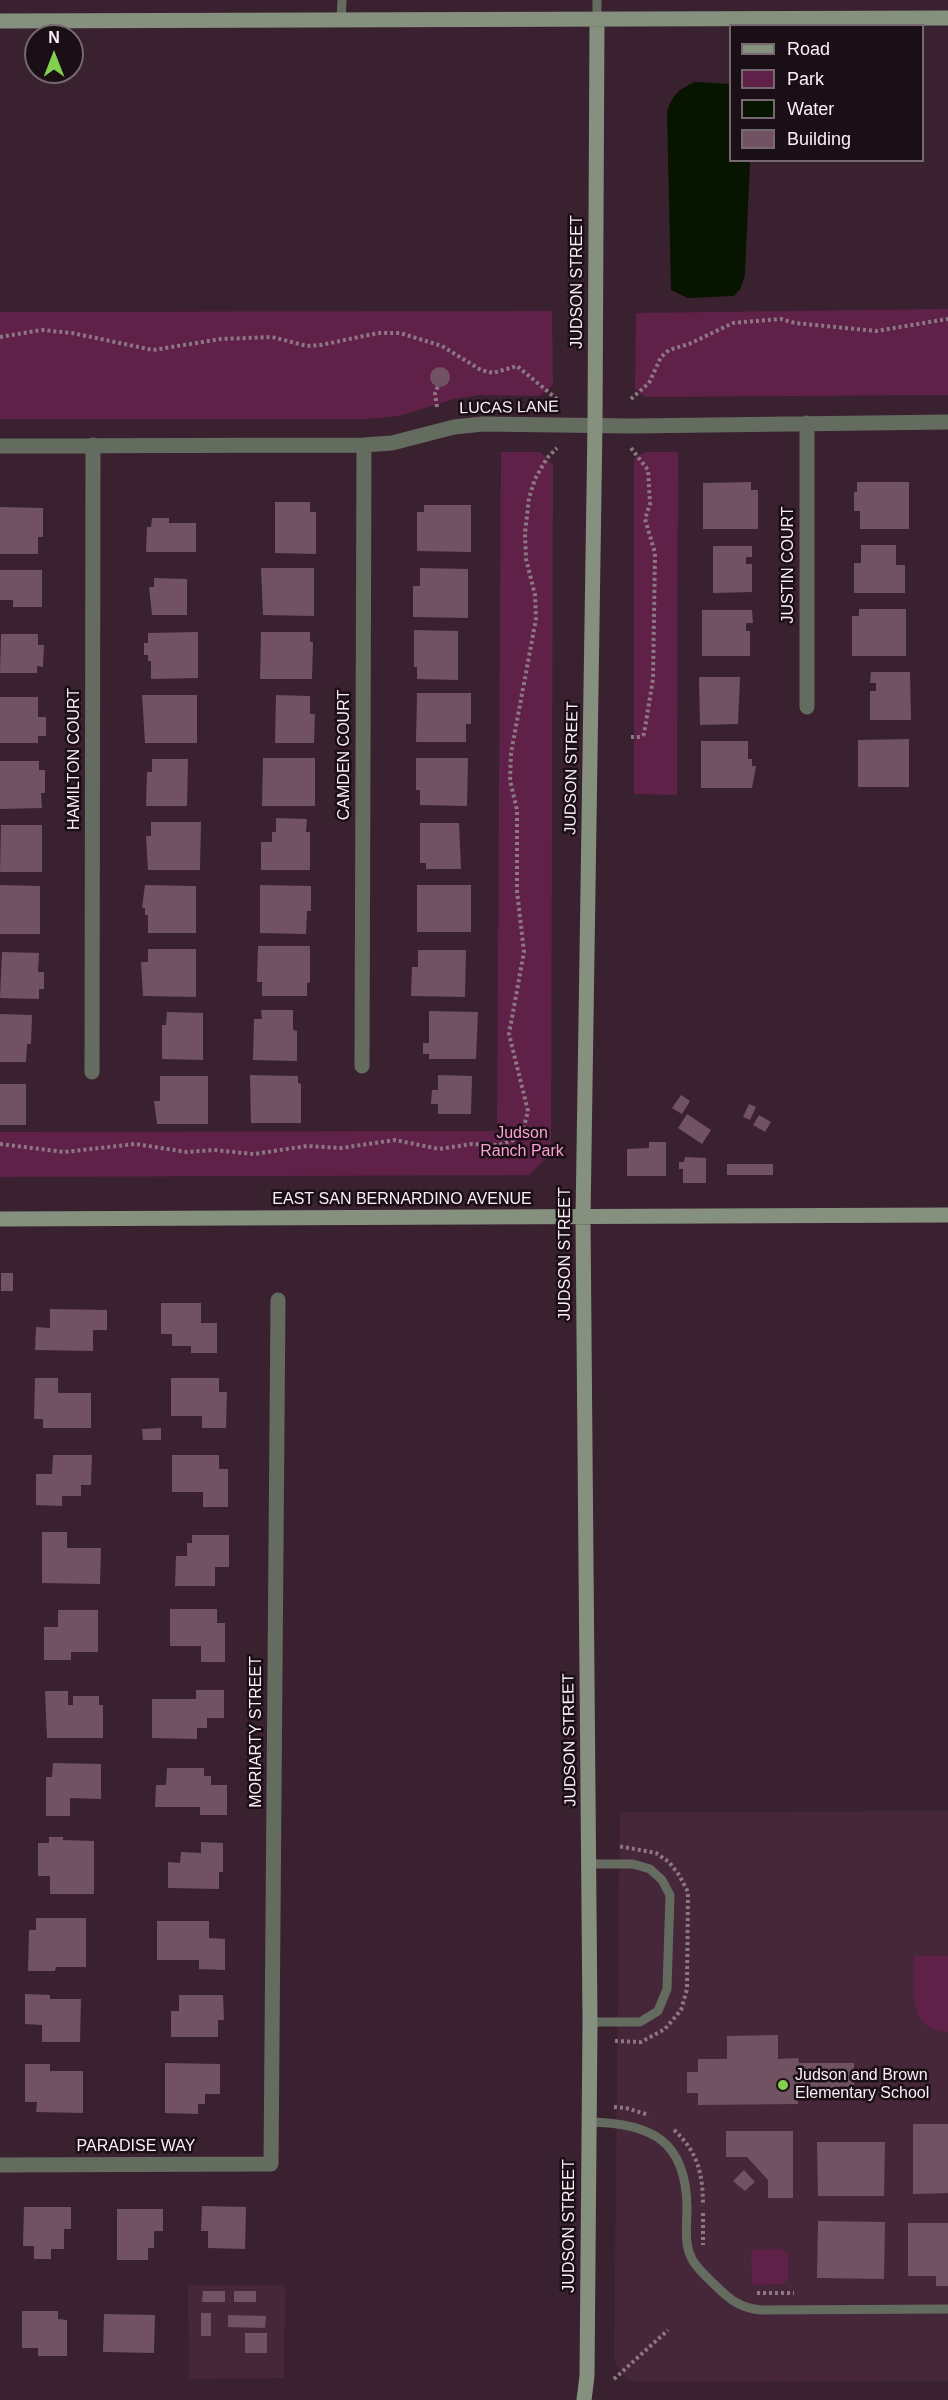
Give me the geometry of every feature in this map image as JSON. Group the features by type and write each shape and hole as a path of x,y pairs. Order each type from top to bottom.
{"street":[{"path":"0,21 948,18"},
{"name":"JUDSON STREET","path":"584,2400 587,2376 590,1864 583,1218 595,425 597,20"},
{"name":"LUCAS LANE","path":"0,446 364,445 392,443 454,427 948,422"},
{"name":"JUSTIN COURT","path":"807,423 807,707"},
{"name":"CAMDEN COURT","path":"362,1066 364,445"},
{"name":"HAMILTON COURT","path":"92,1072 93,446"},
{"name":"EAST SAN BERNARDINO AVENUE","path":"0,1219 948,1215"},
{"name":"MORIARTY STREET","path":"272,2164 278,1300"},
{"name":"PARADISE WAY","path":"0,2165 272,2164"}],"lane":[{"path":"341,21 342,0"},
{"name":"JUDSON STREET","path":"597,0 597,20"},
{"path":"590,1864 633,1864 650,1869 662,1880 670,1895 667,1989 658,2011 640,2022 590,2022"},
{"path":"589,2122 632,2125 660,2139 681,2163 687,2181 687,2248 692,2259 734,2304 761,2310 948,2309"}],"path":[{"path":"631,399 649,384 661,357 669,350 689,344 733,323 782,319 795,323 876,331 948,319"},
{"path":"0,337 42,330 72,333 119,345 153,350 221,339 272,337 307,346 378,333 400,333 442,346 481,370 493,373 517,366 558,400"},
{"path":"437,406 435,393 438,386"},
{"path":"0,1144 64,1152 135,1144 187,1152 214,1150 254,1154 307,1146 340,1148 395,1140 439,1149 472,1144 499,1145 513,1140 523,1130 528,1111 509,1034 524,952 517,891 517,810 510,780 511,753 536,619 535,595 526,560 525,533 529,498 535,479 547,458 557,448"},
{"path":"631,448 648,470 650,504 645,519 655,553 653,679 644,734 640,737 631,737"},
{"path":"614,2107 638,2110 655,2118"},
{"path":"671,2127 690,2146 698,2158 703,2181 704,2255"},
{"path":"751,2294 805,2293"},
{"path":"614,2379 668,2330"}],"shaded area":[{"name":"Judson and Brown Elementary School","path":"948,1811 948,2381 635,2382 627,2379 616,2365 614,2358 620,1812"},
{"path":"188,2285 285,2285 284,2378 189,2379"}],"green space":[{"path":"948,309 948,395 645,397 635,389 636,313"},
{"path":"552,311 553,385 540,396 481,395 454,399 399,416 367,419 0,419 0,312"},
{"name":"Judson Ranch Park","path":"501,452 540,452 553,465 551,1154 529,1175 0,1177 0,1132 497,1131"},
{"path":"645,452 678,452 677,795 634,794 634,458"},
{"path":"914,1956 948,1956 948,2032 925,2024 919,2015 915,2005"},
{"path":"782,2249 788,2255 788,2280 783,2284 752,2285 751,2250"}],"water":[{"path":"695,82 729,84 729,162 750,162 745,274 741,288 734,296 688,298 671,290 667,112 671,101 685,87"}],"building":[{"path":"440,367 447,370 450,377 447,384 440,387 433,384 430,377 433,370"},
{"path":"751,482 751,490 758,490 758,529 703,529 703,483"},
{"path":"857,482 909,482 909,529 860,529 860,511 854,511 854,492 857,492"},
{"path":"275,502 310,502 310,512 316,512 316,554 275,553"},
{"path":"424,505 471,505 471,552 417,551 417,512 424,512"},
{"path":"0,507 43,508 43,537 38,537 38,554 0,554"},
{"path":"152,518 169,518 169,523 196,523 196,552 146,552 147,527 151,527"},
{"path":"861,545 896,545 896,565 905,565 905,593 854,593 854,563 861,563"},
{"path":"713,546 752,546 752,557 746,557 746,564 752,564 752,592 713,593"},
{"path":"261,568 314,568 314,616 263,615"},
{"path":"420,568 468,569 468,618 413,617 413,586 420,586"},
{"path":"0,570 42,570 42,607 13,607 13,600 0,600"},
{"path":"154,578 187,579 187,615 152,615 149,587 154,587"},
{"path":"859,609 906,609 906,656 852,656 852,616 859,616"},
{"path":"702,610 752,610 753,623 746,623 746,631 750,631 750,656 702,656"},
{"path":"414,630 458,631 458,680 417,679 417,667 414,667"},
{"path":"198,632 198,678 151,679 151,661 148,661 148,655 144,655 144,643 148,643 148,633"},
{"path":"261,632 310,632 310,642 313,642 312,679 260,679"},
{"path":"1,634 38,634 38,645 44,645 43,667 37,666 37,673 0,673"},
{"path":"871,672 910,672 911,720 870,720 870,691 876,691 876,683 870,683"},
{"path":"699,677 740,677 738,724 700,725"},
{"path":"417,693 471,693 471,724 466,724 466,742 416,742"},
{"path":"142,695 197,695 197,743 145,743"},
{"path":"276,695 310,696 310,714 315,714 314,743 275,743"},
{"path":"0,697 38,697 38,717 46,717 46,736 38,736 38,743 0,743"},
{"path":"909,739 909,787 858,787 858,740"},
{"path":"701,741 748,741 748,759 752,759 752,766 756,766 752,788 701,788"},
{"path":"263,758 315,758 315,806 262,806"},
{"path":"416,758 468,758 467,806 420,805 420,790 416,790"},
{"path":"152,759 188,759 187,806 146,806 147,772 152,772"},
{"path":"0,761 39,761 39,770 45,770 45,793 41,793 42,808 0,809"},
{"path":"276,818 307,819 306,832 310,832 310,870 261,870 261,842 272,842 272,832 276,832"},
{"path":"151,822 201,822 200,870 148,870 146,836 151,836"},
{"path":"420,823 459,823 461,869 426,869 426,863 420,863"},
{"path":"1,825 42,825 42,872 0,872"},
{"path":"0,885 40,886 40,934 0,934"},
{"path":"145,885 196,886 196,933 148,933 148,915 145,915 145,908 142,908"},
{"path":"260,885 311,886 311,911 307,911 306,934 260,933"},
{"path":"417,885 471,885 471,932 417,932"},
{"path":"258,946 310,946 310,982 307,983 307,996 262,996 262,982 257,982"},
{"path":"148,949 196,949 196,997 143,996 141,962 148,962"},
{"path":"418,950 466,950 465,997 411,996 412,967 418,967"},
{"path":"2,952 39,953 38,972 44,972 44,989 39,989 39,999 0,998"},
{"path":"261,1010 293,1010 293,1030 297,1031 297,1061 253,1060 254,1019 262,1019"},
{"path":"429,1011 478,1012 476,1059 429,1059 429,1054 423,1054 423,1043 429,1043"},
{"path":"167,1012 203,1013 203,1060 162,1059 162,1025 166,1025"},
{"path":"0,1014 32,1015 31,1044 27,1044 26,1062 0,1062"},
{"path":"250,1075 298,1076 298,1083 301,1084 301,1123 251,1123"},
{"path":"438,1075 472,1076 471,1114 438,1114 438,1104 431,1104 432,1090 438,1090"},
{"path":"160,1076 208,1076 208,1124 157,1124 154,1101 160,1101"},
{"path":"0,1084 26,1084 26,1125 0,1125"},
{"path":"681,1095 690,1101 682,1114 672,1108"},
{"path":"749,1104 756,1107 750,1120 743,1117"},
{"path":"687,1114 711,1130 702,1144 678,1128"},
{"path":"759,1115 771,1122 765,1132 753,1125"},
{"path":"649,1142 666,1142 666,1176 627,1176 627,1149 649,1148"},
{"path":"685,1157 706,1158 706,1183 683,1183 683,1169 679,1169 679,1162 684,1162"},
{"path":"727,1164 773,1164 773,1175 727,1175"},
{"path":"1,1273 13,1273 13,1291 1,1291"},
{"path":"161,1303 201,1303 201,1323 217,1323 217,1353 191,1353 191,1346 172,1346 172,1334 161,1334"},
{"path":"50,1309 107,1310 107,1330 93,1330 93,1351 35,1350 36,1327 50,1328"},
{"path":"35,1378 58,1378 58,1393 91,1393 91,1428 43,1428 43,1419 34,1419"},
{"path":"171,1378 219,1378 219,1392 227,1392 226,1428 202,1428 202,1416 171,1416"},
{"path":"161,1428 161,1440 143,1440 142,1429"},
{"path":"53,1455 92,1455 91,1485 81,1485 81,1496 62,1496 62,1506 36,1505 36,1474 52,1474"},
{"path":"172,1455 219,1455 219,1469 228,1469 228,1507 203,1507 203,1492 172,1492"},
{"path":"42,1532 67,1532 67,1548 101,1548 100,1584 42,1583"},
{"path":"192,1535 229,1535 229,1567 215,1567 215,1586 175,1586 176,1556 187,1556 187,1543 192,1543"},
{"path":"170,1609 217,1609 217,1623 225,1623 225,1662 201,1662 201,1646 170,1646"},
{"path":"58,1610 98,1610 98,1652 71,1652 71,1660 44,1660 44,1627 58,1627"},
{"path":"196,1690 224,1690 224,1718 207,1718 207,1728 197,1728 197,1739 152,1738 152,1699 196,1699"},
{"path":"45,1691 68,1691 68,1705 73,1705 73,1696 99,1696 99,1705 103,1705 103,1738 47,1738"},
{"path":"53,1763 101,1764 101,1799 70,1798 70,1816 46,1816 46,1777 52,1777"},
{"path":"167,1768 204,1768 204,1776 211,1776 211,1785 227,1785 227,1815 200,1815 200,1807 155,1807 156,1785 166,1785"},
{"path":"49,1837 94,1841 94,1894 50,1894 50,1876 38,1876 38,1843 49,1843"},
{"path":"201,1842 223,1843 223,1872 219,1872 219,1889 168,1888 168,1862 180,1863 181,1852 201,1853"},
{"path":"36,1918 86,1918 86,1967 56,1967 55,1971 28,1971 29,1930 36,1930"},
{"path":"157,1921 209,1921 209,1938 225,1939 225,1970 199,1969 199,1960 157,1960"},
{"path":"25,1994 50,1995 50,1999 81,1999 80,2042 42,2042 42,2025 25,2024"},
{"path":"179,1995 223,1995 224,2020 218,2020 218,2037 171,2037 171,2011 179,2011"},
{"path":"778,2035 778,2059 798,2058 799,2063 854,2063 854,2100 798,2100 798,2104 698,2105 698,2093 687,2093 687,2072 698,2072 698,2059 727,2059 727,2036"},
{"path":"165,2063 220,2064 220,2094 205,2094 205,2104 198,2104 198,2114 165,2113"},
{"path":"25,2064 50,2064 50,2071 83,2071 83,2113 36,2112 37,2102 25,2102"},
{"path":"913,2124 948,2124 948,2193 913,2194"},
{"path":"726,2131 793,2131 793,2198 768,2198 768,2180 747,2157 726,2157"},
{"path":"817,2142 885,2142 884,2196 818,2196"},
{"path":"744,2170 755,2182 745,2191 733,2181"},
{"path":"202,2206 246,2207 245,2249 208,2248 208,2231 201,2231"},
{"path":"24,2207 71,2207 71,2229 64,2229 64,2249 51,2249 51,2259 34,2259 34,2246 23,2246"},
{"path":"117,2209 163,2209 163,2231 154,2231 154,2248 148,2248 148,2260 117,2260"},
{"path":"818,2221 885,2222 884,2279 817,2278"},
{"path":"908,2223 948,2223 948,2286 936,2286 936,2276 908,2276"},
{"path":"203,2291 225,2291 225,2302 202,2302"},
{"path":"234,2291 256,2291 256,2302 234,2302"},
{"path":"22,2311 58,2311 58,2319 67,2320 67,2356 38,2356 38,2348 22,2348"},
{"path":"201,2313 211,2313 211,2336 201,2336"},
{"path":"104,2314 155,2315 154,2353 103,2352"},
{"path":"228,2315 266,2316 265,2328 228,2327"},
{"path":"245,2333 267,2333 267,2353 245,2353"}],"place":[{"name":"Judson and Brown Elementary School","path":"783,2085"}]}
